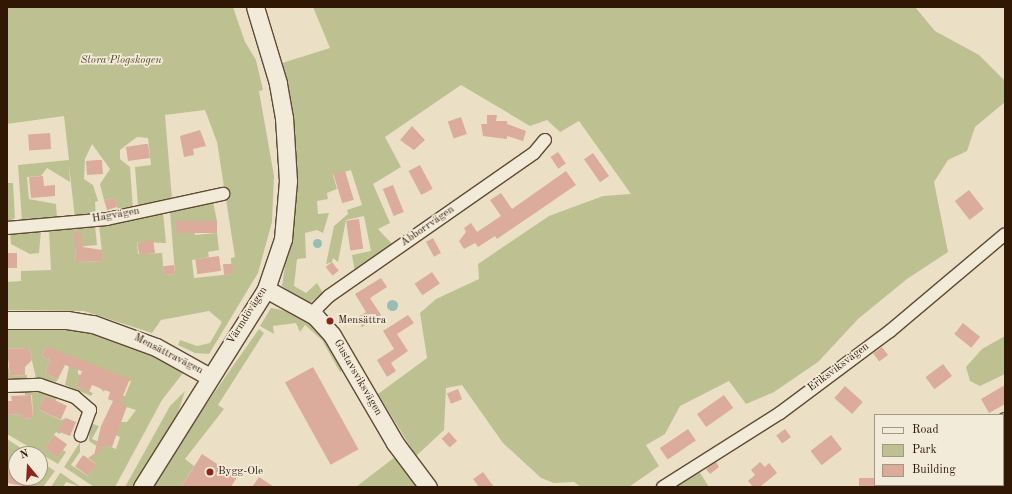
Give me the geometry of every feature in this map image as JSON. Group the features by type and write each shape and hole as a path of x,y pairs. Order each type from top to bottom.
{"main road":[{"name":"Värmdövägen","path":"142,487 266,289 283,239 288,181 278,83 255,7"},
{"name":"Gustavsviksvägen","path":"266,289 311,314 338,342 395,443 428,487"},
{"name":"Mensättravägen","path":"7,320 67,320 93,324 156,347 210,377"}],"street":[{"name":"Abborrvägen","path":"311,314 329,296 534,153 545,140"},
{"name":"Hagvägen","path":"7,228 107,219 223,194"},
{"name":"Eriksviksvägen","path":"663,487 780,413 890,331 1005,234"},
{"path":"7,386 40,385 75,397 90,410 81,435"}],"green space":[{"name":"Stora Plogskogen","path":"7,7 233,7 245,42 256,60 263,90 259,91 274,176 272,222 258,273 209,354 195,353 178,345 180,340 197,346 210,343 222,322 209,311 161,320 152,333 84,311 7,310 7,282 21,281 21,271 51,270 49,230 95,226 97,245 75,247 76,262 103,261 99,225 163,212 166,243 137,242 138,254 162,253 164,275 175,274 170,211 213,202 217,221 194,223 195,235 217,233 219,250 208,252 209,257 192,260 194,278 232,274 231,258 235,257 217,142 205,110 165,115 172,199 138,206 135,167 151,165 148,138 137,137 120,150 120,159 130,167 133,209 118,211 115,198 104,200 100,184 110,169 92,144 85,159 84,179 93,185 98,201 95,202 96,216 75,219 69,165 70,182 47,168 41,176 27,177 29,199 56,204 57,218 22,221 18,165 69,160 64,116 7,124"},
{"path":"313,7 915,7 935,31 979,55 1005,81 1005,102 975,127 967,151 948,160 934,182 948,252 907,279 858,319 818,362 774,392 746,404 729,381 680,406 665,434 646,445 659,466 629,487 581,487 574,482 554,483 541,478 503,443 462,385 446,388 444,430 416,456 378,394 427,358 420,313 436,299 479,279 478,264 549,216 603,196 631,194 579,121 560,132 547,120 530,126 461,85 385,137 401,167 373,184 390,223 378,229 394,246 355,272 352,255 371,251 364,216 346,220 338,262 333,258 332,262 326,264 334,226 348,214 347,210 362,205 351,170 333,175 337,189 327,193 328,199 317,201 318,214 329,213 323,233 317,230 305,233 306,258 297,259 294,286 306,293 317,283 323,293 310,303 304,301 282,286 296,190 279,64 330,48"},
{"path":"7,183 13,183 15,218 7,222"},
{"path":"41,231 39,253 30,254 11,244 10,233"},
{"path":"271,308 287,311 314,326 345,369 340,372 322,340 305,325 300,332 296,323 273,326 274,334 260,326"},
{"path":"52,326 92,331 141,348 183,373 162,400 115,487 94,487 64,467 80,442 80,452 71,465 88,476 96,464 88,458 101,449 89,441 90,423 99,426 92,439 116,449 120,437 116,435 117,422 127,422 136,410 117,404 120,395 125,396 131,381 108,380 104,392 100,388 105,376 78,370 78,374 87,378 78,381 76,386 93,393 91,396 65,385 70,362 46,346 42,356 50,360 45,374 58,379 56,382 36,378 29,348 7,349 7,327"},
{"path":"259,329 264,333 218,405 224,409 185,459 194,466 181,487 148,487"},
{"path":"1005,336 1005,374 980,386 970,381 966,367 982,349"},
{"path":"7,360 10,376 27,375 27,379 7,380"},
{"path":"25,391 42,391 57,397 56,401 45,396 39,410 61,420 66,418 60,434 56,432 46,446 27,446 7,434 7,415 22,414 22,419 33,418 32,395 25,395"},
{"path":"185,391 177,416 134,487 125,487 170,406"},
{"path":"7,439 18,446 8,446 7,477"},
{"path":"48,450 58,457 63,450 66,452 58,464 48,458"},
{"path":"395,457 420,487 356,487"},
{"path":"48,466 55,471 48,480"},
{"path":"699,471 709,487 672,487"},
{"path":"60,473 81,487 66,482 63,487 51,487"},
{"path":"29,486 44,486 43,487 28,487"}],"water":[{"path":"317,238 322,243 317,248 312,243"},
{"path":"392,299 396,301 398,305 396,309 392,311 388,309 386,305 388,301"}],"building":[{"path":"487,115 497,115 496,121 507,121 507,124 526,131 523,141 507,136 507,139 483,136 481,124 487,124"},
{"path":"461,117 467,134 454,139 448,122"},
{"path":"412,126 425,140 414,150 400,140"},
{"path":"200,130 206,146 193,149 194,155 184,157 180,136"},
{"path":"50,133 51,149 29,150 28,135"},
{"path":"148,144 150,158 128,161 126,147"},
{"path":"558,152 566,164 558,169 551,157"},
{"path":"593,153 609,176 600,182 584,159"},
{"path":"102,160 103,174 87,175 86,161"},
{"path":"420,165 433,189 421,195 409,171"},
{"path":"345,171 354,200 342,203 334,175"},
{"path":"566,171 576,185 497,239 495,236 478,247 475,243 464,249 459,241 466,232 464,228 471,223 477,232 501,216 490,200 501,193 512,209"},
{"path":"43,176 44,186 55,185 55,196 31,198 29,177"},
{"path":"393,185 404,212 394,216 383,189"},
{"path":"969,190 984,209 970,220 955,201"},
{"path":"115,198 117,207 107,210 104,200"},
{"path":"359,219 363,249 350,251 346,221"},
{"path":"176,221 217,221 217,233 176,233"},
{"path":"74,232 81,232 83,247 102,250 103,261 76,262"},
{"path":"433,238 441,253 434,257 426,242"},
{"path":"153,240 155,253 139,255 137,243"},
{"path":"7,253 17,253 17,268 7,268"},
{"path":"219,256 221,271 197,274 195,259"},
{"path":"332,262 339,271 332,276 326,267"},
{"path":"223,264 232,264 232,274 224,275"},
{"path":"174,265 175,274 164,275 163,266"},
{"path":"432,272 440,284 422,295 415,284"},
{"path":"381,278 387,287 370,298 381,315 362,327 357,318 366,312 355,294"},
{"path":"408,315 414,323 397,334 408,351 391,363 396,371 387,377 377,360 394,349 383,331"},
{"path":"963,323 980,337 971,348 954,334"},
{"path":"46,346 130,379 120,403 127,406 112,447 104,445 93,460 101,426 113,401 108,399 110,392 92,385 89,392 76,386 82,371 65,365 58,379 45,374 50,360 42,356"},
{"path":"882,347 888,355 879,362 873,354"},
{"path":"29,348 32,360 25,367 25,375 10,376 7,349"},
{"path":"943,364 952,376 934,389 925,377"},
{"path":"313,367 359,449 331,465 285,383"},
{"path":"1005,385 1005,404 989,413 981,399"},
{"path":"845,386 863,402 852,414 834,398"},
{"path":"458,389 462,399 451,404 447,393"},
{"path":"31,395 33,418 22,419 22,414 7,415 7,401 12,401 11,396"},
{"path":"724,395 733,408 706,427 697,414"},
{"path":"45,396 67,406 61,419 39,410"},
{"path":"66,418 76,422 70,436 57,431"},
{"path":"688,429 696,441 668,460 660,448"},
{"path":"785,429 791,437 782,444 776,436"},
{"path":"449,432 457,441 450,448 442,439"},
{"path":"54,435 67,444 58,457 48,450 48,446 46,446"},
{"path":"831,435 842,449 822,465 811,451"},
{"name":"Bygg-Ole","path":"202,454 237,477 231,487 181,487"},
{"path":"83,455 96,464 88,476 75,466"},
{"path":"7,461 8,483 7,483"},
{"path":"716,462 719,467 710,474 706,469"},
{"path":"760,462 765,467 769,463 777,473 760,487 753,487 748,481 755,475 751,470"},
{"path":"483,472 494,487 479,487 473,479"},
{"path":"259,477 274,487 252,487"},
{"path":"859,478 874,478 875,487 859,487"}],"place":[{"name":"Mensättra","path":"330,321"},
{"name":"Bygg-Ole","path":"210,472"}]}
